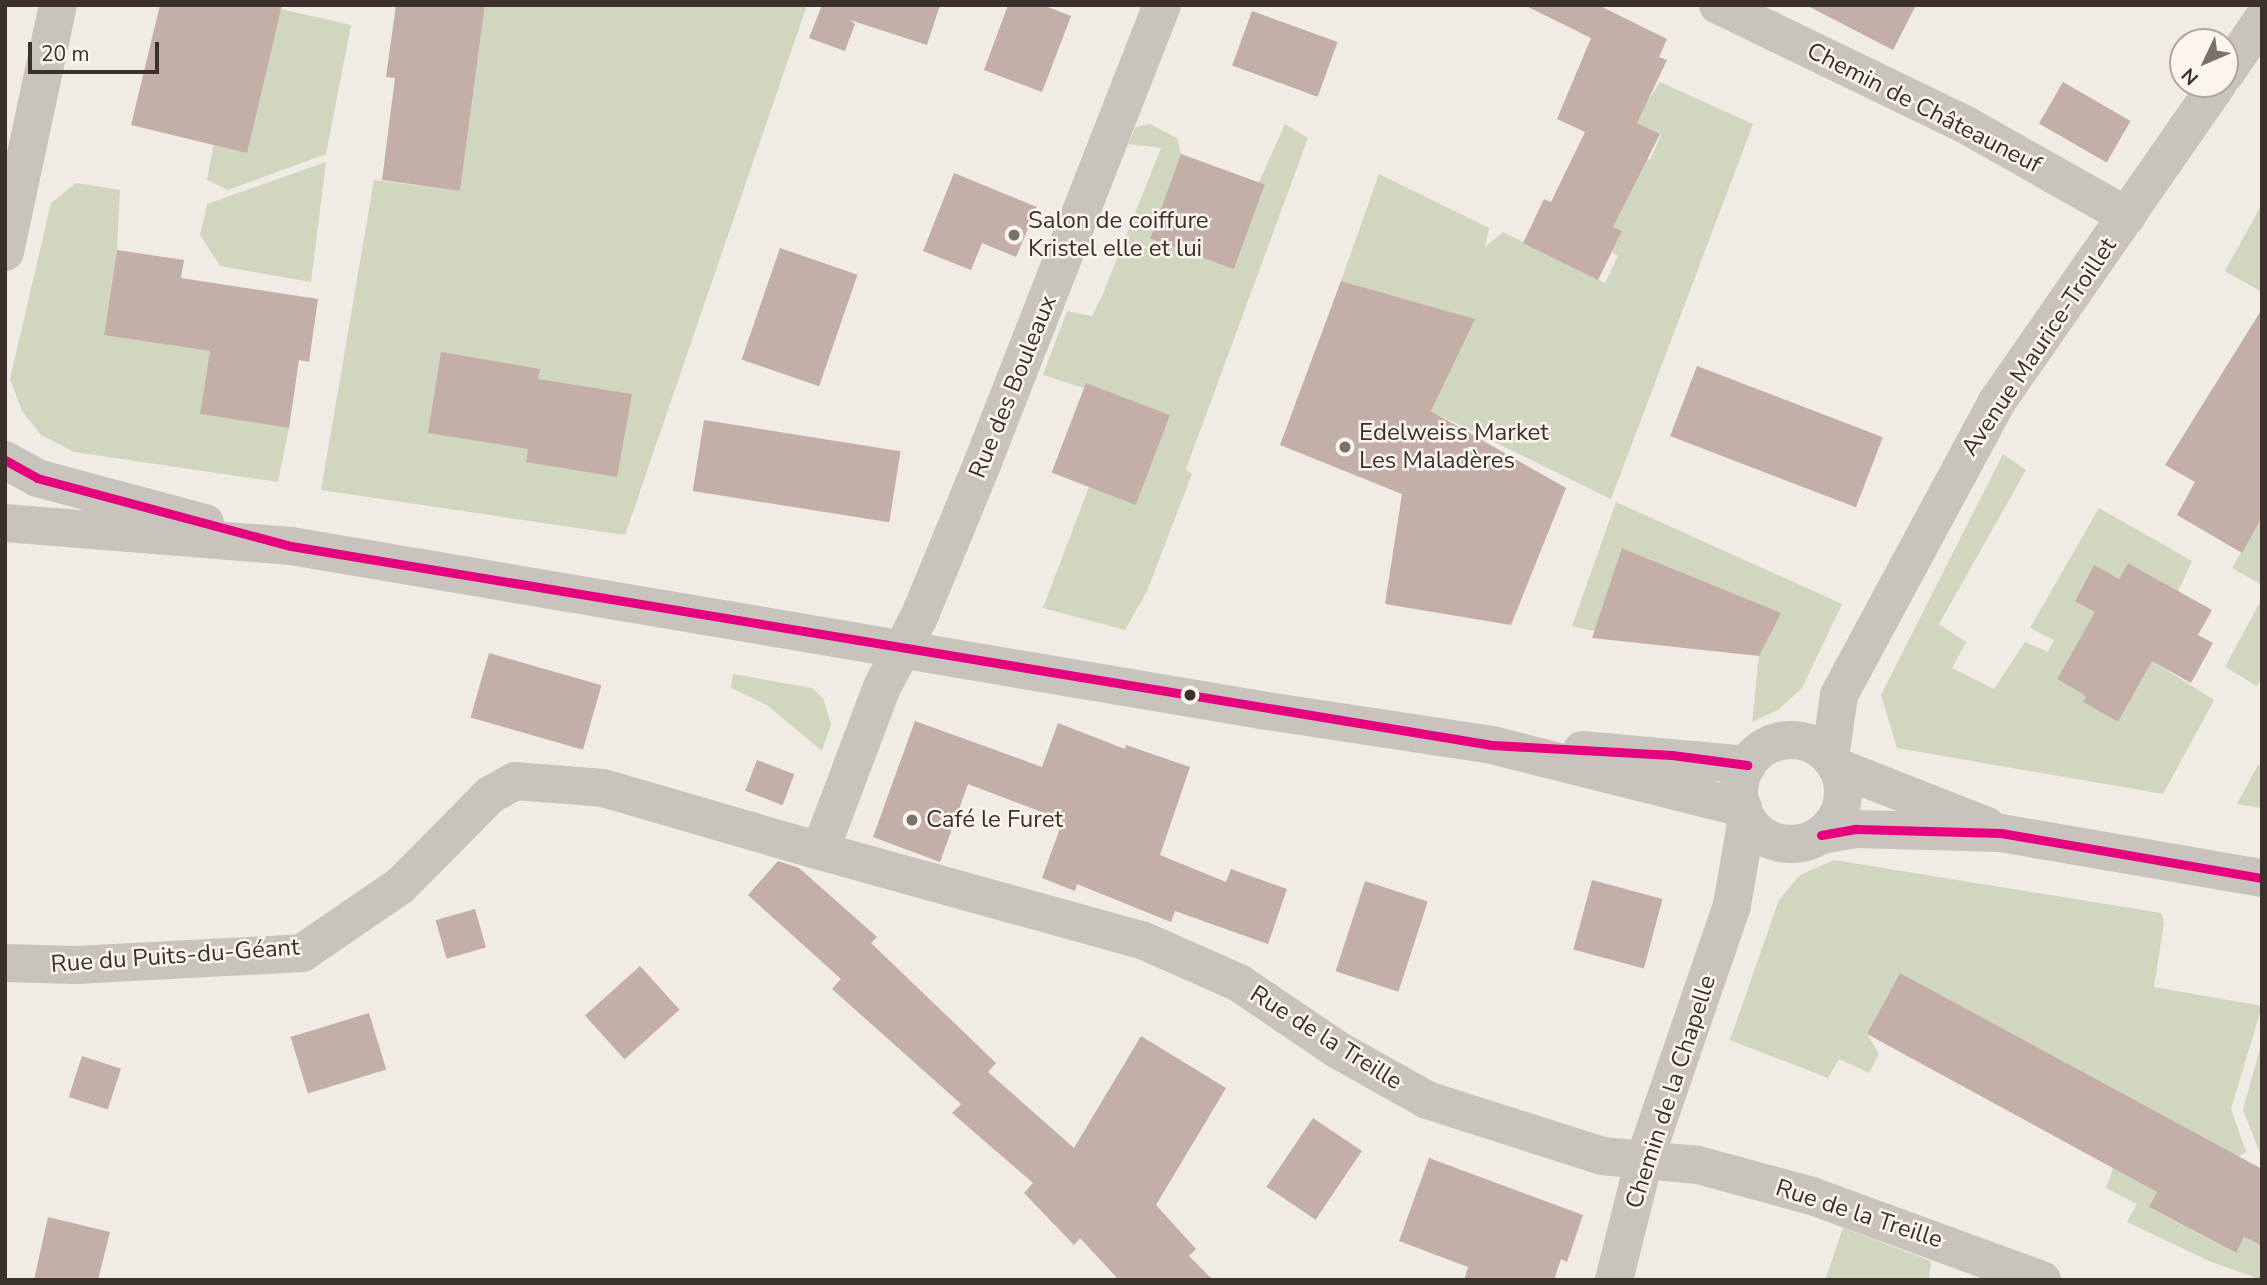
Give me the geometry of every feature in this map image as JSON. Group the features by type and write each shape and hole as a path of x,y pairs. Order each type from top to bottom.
{"street":[{"path":"5,252 22,161 58,5"},
{"name":"Rue des Bouleaux","path":"903,649 983,462 1162,5"},
{"name":"Chemin de Châteauneuf","path":"1718,5 1966,125 2127,216"},
{"path":"2239,54 2262,20"},
{"name":"Avenue Maurice-Troillet","path":"1786,740 1839,695 1996,403 2208,98"},
{"path":"5,206 22,161"},
{"path":"5,460 37,478 291,546"},
{"path":"5,460 9,481 5,505"},
{"path":"5,523 291,546 1492,745 1745,813"},
{"path":"820,852 882,687 903,649"},
{"name":"Avenue Maurice-Troillet","path":"1833,762 1839,695"},
{"path":"2001,833 1833,762 1810,743 1786,740 1764,748 1747,765 1739,787 1745,813 1762,834 1808,839 1856,829 2001,833 2262,878"},
{"path":"1492,745 1671,755 1747,765"},
{"path":"1808,839 1842,802 1833,762"},
{"name":"Rue du Puits-du-Géant","path":"5,963 76,965 302,953 400,886 490,794 515,781 603,788 820,852"},
{"name":"Chemin de la Chapelle","path":"1614,1280 1644,1161 1732,905 1745,813"},
{"name":"Chemin de la Chapelle","path":"1732,905 1808,839"},
{"name":"Rue de la Treille","path":"820,852 1142,940 1239,983 1338,1051 1427,1100 1602,1156 1698,1165 1812,1196 2042,1280"}],"green space":[{"path":"485,5 807,5 625,535 321,490 374,180 460,191"},
{"path":"281,9 351,25 326,154 228,190 207,180 214,142"},
{"path":"1660,82 1753,124 1611,499 1431,411 1474,319 1341,281 1379,174 1489,228 1485,247 1503,232 1605,283 1618,256 1612,252 1622,231 1613,227 1641,156 1650,160 1661,135 1627,118 1645,105"},
{"path":"1150,124 1177,138 1181,154 1151,238 1259,182 1285,124 1308,138 1186,469 1192,474 1147,591 1125,630 1043,608 1089,487 1135,504 1170,416 1043,375 1067,311 1092,316 1103,294 1161,148 1128,144 1136,127"},
{"path":"326,162 311,282 220,266 200,235 207,204"},
{"path":"76,183 120,190 117,250 104,334 210,351 200,414 289,428 278,482 74,452 41,435 22,411 10,379 51,203"},
{"path":"2262,204 2262,292 2225,271"},
{"path":"2003,454 2026,470 1939,624 1966,642 1952,668 1994,689 2025,642 2048,652 2054,640 2030,628 2099,508 2192,561 2178,591 2128,563 2119,579 2094,566 2075,600 2095,612 2057,679 2086,696 2083,702 2118,722 2152,661 2214,700 2163,794 1897,748 1881,695"},
{"path":"1616,502 1842,604 1802,688 1778,710 1752,722 1759,656 1780,613 1623,548 1595,631 1572,626"},
{"path":"2262,517 2262,585 2232,568"},
{"path":"2260,602 2262,677 2257,686 2225,667"},
{"path":"733,674 812,688 823,698 831,724 822,751 767,705 731,688"},
{"path":"2258,765 2262,767 2262,808 2237,804"},
{"path":"1834,860 2161,913 2164,923 2154,987 2262,1006 2231,1109 2246,1152 2238,1157 1900,973 1867,1034 1879,1054 1869,1073 1839,1059 1828,1078 1730,1040 1779,900 1800,875"},
{"path":"2262,1041 2262,1158 2243,1110"},
{"path":"2113,1168 2157,1192 2150,1208 2235,1253 2244,1237 2262,1246 2262,1280 2209,1261 2127,1222 2137,1204 2106,1188"},
{"path":"1843,1228 1931,1261 1929,1280 1825,1280"}],"building":[{"path":"160,5 282,5 247,153 131,125"},
{"path":"396,5 485,5 460,191 382,180 395,78 386,77"},
{"path":"822,5 940,5 927,45 850,20 855,24 845,51 809,38"},
{"path":"1008,5 1043,5 1071,16 1042,92 984,70"},
{"path":"1524,5 1598,5 1667,39 1659,57 1667,60 1637,123 1660,134 1613,227 1622,231 1598,280 1523,243 1544,199 1551,202 1585,132 1557,119 1591,38"},
{"path":"1806,5 1916,5 1893,50"},
{"path":"1252,11 1338,42 1318,97 1232,66"},
{"path":"2063,82 2131,121 2107,163 2039,124"},
{"path":"1181,154 1265,184 1234,269 1150,239"},
{"path":"954,173 1037,207 1016,257 982,243 971,270 923,251"},
{"path":"780,248 858,275 819,386 742,360"},
{"path":"117,250 184,260 181,278 318,299 309,362 299,360 289,428 200,414 210,351 104,335"},
{"path":"1341,281 1475,319 1431,411 1566,488 1511,625 1385,604 1402,494 1280,445"},
{"path":"2262,309 2262,517 2242,553 2177,515 2195,482 2165,465"},
{"path":"441,352 540,369 538,379 632,394 617,477 526,462 528,449 428,433"},
{"path":"1697,366 1883,437 1856,507 1670,436"},
{"path":"1086,383 1170,415 1136,505 1052,473"},
{"path":"704,420 901,451 889,522 693,491"},
{"path":"1622,548 1781,613 1759,656 1592,638"},
{"path":"2128,563 2212,610 2198,635 2213,643 2191,683 2152,661 2118,722 2083,702 2086,696 2057,679 2095,612 2075,601 2094,565 2119,579"},
{"path":"489,653 601,685 583,750 471,717"},
{"path":"915,721 1042,767 1058,723 1125,749 1126,745 1190,767 1160,855 1226,882 1231,869 1287,889 1268,944 1175,911 1171,922 1077,884 1075,891 1042,878 1063,820 968,784 940,862 873,837"},
{"path":"757,760 794,774 783,805 745,791"},
{"path":"778,861 799,868 877,937 871,943 996,1063 988,1072 1074,1148 1141,1036 1226,1088 1156,1205 1196,1249 1189,1256 1213,1280 1119,1280 1080,1238 1074,1245 1024,1193 1033,1183 952,1113 961,1104 832,989 841,979 748,895"},
{"path":"1592,880 1663,899 1644,968 1573,950"},
{"path":"1365,881 1428,901 1398,992 1336,971"},
{"path":"475,909 486,947 447,959 436,920"},
{"path":"640,966 679,1010 624,1059 585,1016"},
{"path":"1900,973 2262,1169 2262,1246 2244,1237 2236,1253 2149,1207 2157,1192 1867,1034"},
{"path":"369,1013 386,1069 308,1093 291,1037"},
{"path":"82,1056 121,1069 108,1110 69,1097"},
{"path":"1313,1118 1362,1151 1316,1220 1267,1187"},
{"path":"1429,1158 1583,1215 1567,1262 1561,1259 1554,1280 1464,1280 1468,1267 1399,1241"},
{"path":"48,1217 110,1232 98,1280 34,1280"}],"transit line":[{"path":"5,460 37,478 291,546 1492,745 1672,755 1747,765"},
{"path":"1821,835 1856,829 2001,833 2262,878"}],"place":[{"name":"Salon de coiffure Kristel elle et lui","path":"1014,235"},
{"name":"Edelweiss Market Les Maladères","path":"1345,447"},
{"name":"Café le Furet","path":"912,820"}]}
